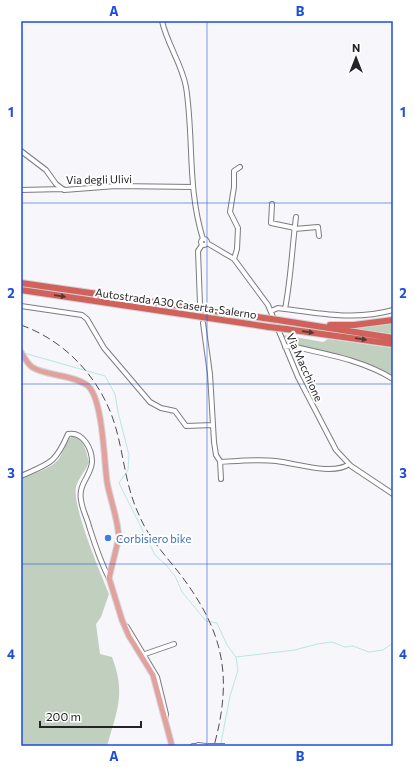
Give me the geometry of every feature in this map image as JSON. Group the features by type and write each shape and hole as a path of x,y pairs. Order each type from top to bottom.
{"highway":[{"name":"Autostrada A30 Caserta-Salerno","path":"21,283 278,320"},
{"name":"Autostrada A30 Caserta-Salerno","path":"21,290 393,344"},
{"path":"278,320 333,325 369,324 393,320"},
{"path":"278,320 393,338"}],"main road":[{"path":"21,352 31,366 80,381 88,386 94,393 103,440 107,482 119,537 109,578 122,620 129,636 153,675 172,746"}],"street":[{"path":"162,21 164,33 181,70 186,86 193,187 203,239 206,240 198,251 200,304"},
{"name":"Via degli Ulivi","path":"21,151 46,170 56,184 63,189 116,186 193,187"},
{"path":"234,259 237,249 238,228 230,215 230,207 234,187 234,171 240,167"},
{"path":"21,190 63,189"},
{"path":"272,204 272,223 295,228 318,227 319,236"},
{"path":"285,309 293,257 292,243 296,217"},
{"name":"Via Macchione","path":"204,244 234,259 261,294 271,311 285,347 317,415 336,450 349,464 393,494"},
{"path":"21,306 82,315 87,319 104,348 150,402 161,408 172,410 186,426 213,425"},
{"path":"271,311 278,308 341,316 362,316 393,310"},
{"path":"203,323 210,374 216,455 220,462 221,479"},
{"path":"285,347 291,346 350,360 393,379"},
{"path":"21,476 48,465 57,456 68,434 77,434 81,436 89,448 92,464 80,491 81,502 99,560 109,578"},
{"path":"220,462 275,461 329,469 345,468 349,464"},
{"path":"127,626 157,677 166,714 165,718"},
{"path":"144,654 174,644"},
{"path":"196,746 229,746"}],"green space":[{"path":"393,322 393,334 354,328"},
{"path":"283,335 323,342 328,339 393,348 393,377 359,361 288,343"},
{"path":"72,436 76,437 82,442 89,462 77,484 76,497 78,509 88,540 109,594 101,617 96,624 100,654 112,657 119,681 117,712 107,746 21,746 21,479 46,469 58,460"}],"waterway":[{"path":"24,353 105,376 115,394 129,455 128,470 119,483 155,555 175,576 182,592 206,621 217,623 227,645 236,657 238,670 230,696 221,743"},
{"path":"236,657 295,650 317,644 332,642 345,647 353,646 369,652 383,650 393,643"}],"railway":[{"path":"21,325 53,341 67,352 80,364 101,392 115,425 134,504 147,531 195,595 207,616 215,635 221,656 223,676 223,698 220,721 214,746"}],"place":[{"name":"Corbisiero bike","path":"108,538"}]}
